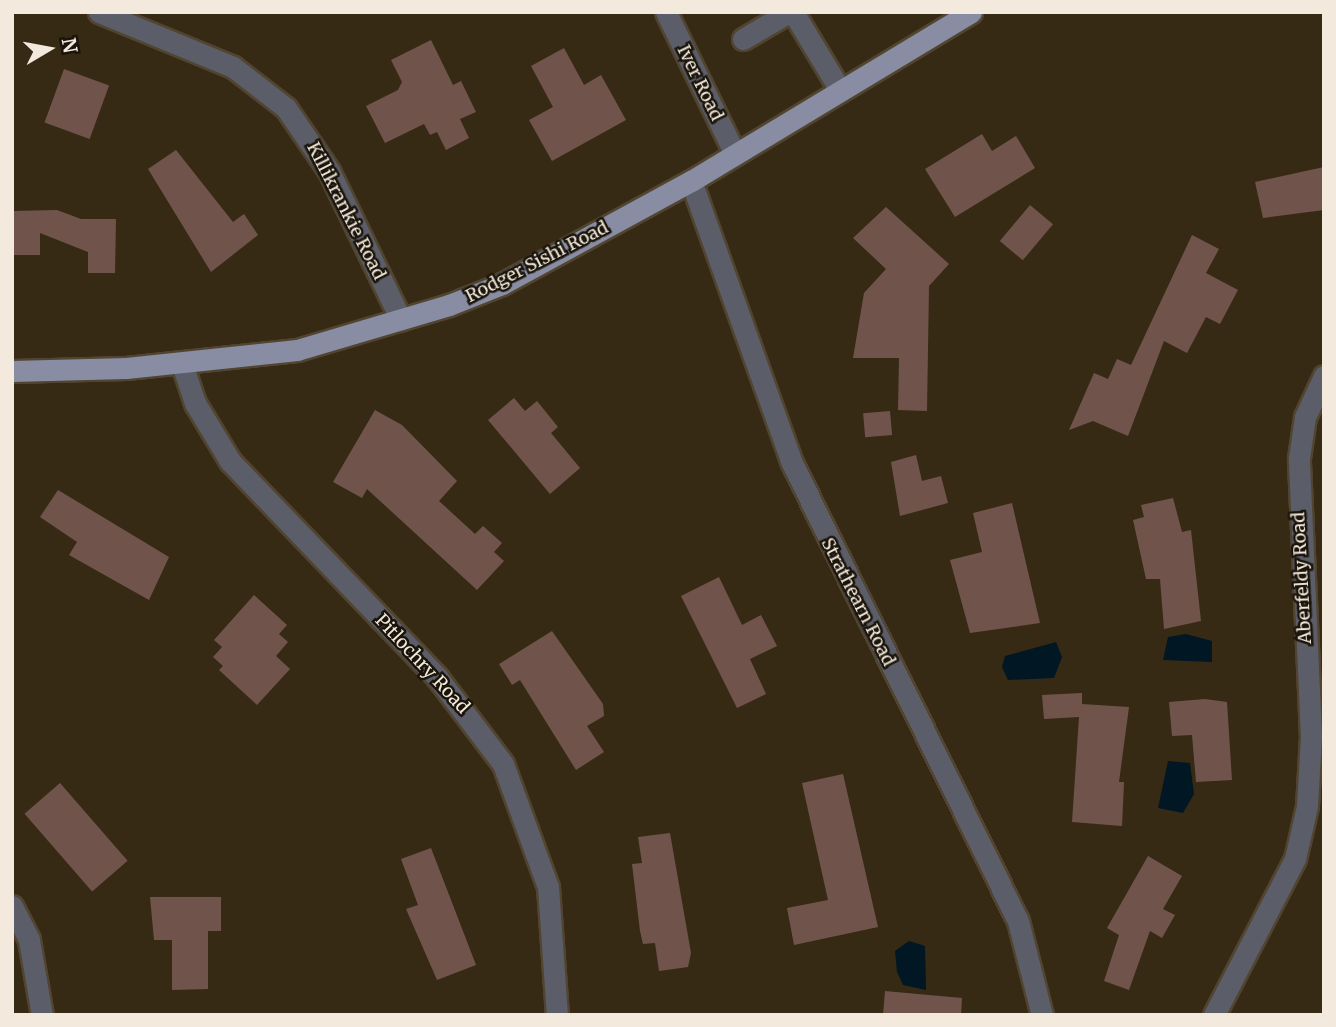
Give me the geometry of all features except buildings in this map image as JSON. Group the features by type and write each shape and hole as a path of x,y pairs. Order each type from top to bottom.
{"main road":[{"name":"Rodger Sishi Road","path":"12,371 183,364 298,350 401,320 502,284 691,181 971,12"}],"street":[{"name":"Killikrankie Road","path":"99,12 233,67 286,108 329,171 401,320"},
{"name":"Iver Road","path":"666,12 734,153"},
{"path":"743,39 791,12 840,90"},
{"name":"Strathearn Road","path":"691,181 791,461 1018,921 1042,1015"},
{"name":"Pitlochry Road","path":"183,364 195,403 230,461 437,677 503,764 548,887 557,1015"},
{"name":"Aberfeldy Road","path":"1214,1015 1295,859 1307,806 1311,737 1299,458 1305,417 1324,376"},
{"path":"12,906 29,940 42,1015"}],"water":[{"path":"1186,634 1212,641 1212,662 1163,660 1168,637"},
{"path":"1056,642 1062,657 1054,678 1008,680 1002,667 1005,656"},
{"path":"1168,761 1190,763 1194,794 1183,813 1158,808"},
{"path":"909,941 925,946 926,990 903,985 897,972 895,951"}]}
